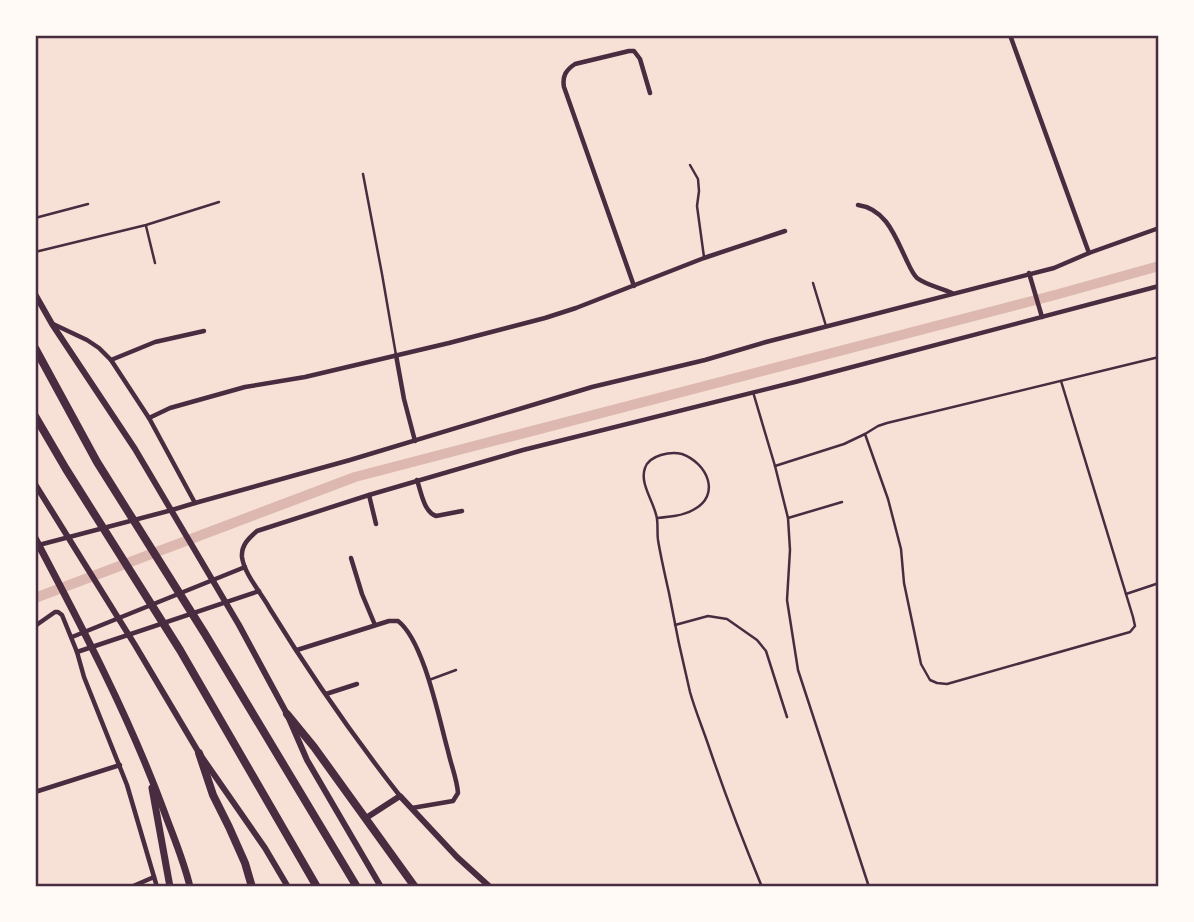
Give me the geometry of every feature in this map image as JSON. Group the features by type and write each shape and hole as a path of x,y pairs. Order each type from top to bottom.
{"highway":[{"path":"35,348 97,462 205,634 357,887"},
{"path":"35,416 180,650 317,887"},
{"path":"287,714 415,887"},
{"path":"199,753 213,795 245,863 252,887"}],"main road":[{"path":"35,294 135,449 239,625 287,714 307,760 381,887"},
{"path":"35,484 199,753 265,848 287,886"},
{"path":"35,538 102,666 147,765 190,887"},
{"path":"147,765 170,887"},
{"path":"366,818 400,796 466,866 490,887"}],"street":[{"path":"1010,35 1089,253"},
{"path":"634,286 563,80 568,68 575,64 634,51 640,59 650,93"},
{"path":"858,205 866,206 884,218 915,276 953,293"},
{"path":"35,546 415,441 592,387 1054,268 1159,228"},
{"path":"149,418 170,408 245,387 305,377 545,318 704,258 785,231"},
{"path":"1029,273 1041,314"},
{"path":"400,796 366,754 245,567 242,552 244,544 257,531 417,480 523,450 799,381 1041,314 1159,286"},
{"path":"52,324 87,340 111,360 149,418 195,503"},
{"path":"111,360 155,342 204,331"},
{"path":"396,355 415,441"},
{"path":"417,480 428,511 432,515 461,510"},
{"path":"369,495 376,524"},
{"path":"351,558 375,625"},
{"path":"72,637 245,567"},
{"path":"77,652 259,591"},
{"path":"35,626 58,612 62,615 120,765 157,887"},
{"path":"297,650 394,620 402,623 429,680 458,793 453,800 411,808"},
{"path":"326,694 357,684"},
{"path":"35,792 120,765"},
{"path":"131,887 154,877"}],"lane":[{"path":"690,165 698,179 697,206 704,258"},
{"path":"363,174 396,355"},
{"path":"35,252 146,225 219,202"},
{"path":"35,219 88,204"},
{"path":"146,225 155,263"},
{"path":"813,283 826,326"},
{"path":"775,466 844,444 887,423 1159,357"},
{"path":"866,434 888,499 901,549 904,583 920,664 930,680 937,684 947,684 1130,632 1135,626 1061,381"},
{"path":"753,392 788,518 790,550 786,600 798,670 869,887"},
{"path":"657,518 694,510 708,494 709,485 702,467 679,453 663,454 647,463 644,469 646,485 657,518 658,539 691,694 738,829 762,887"},
{"path":"788,518 842,502"},
{"path":"1126,594 1159,583"},
{"path":"675,625 708,616 727,619 757,640 766,651 788,717"},
{"path":"429,680 456,670"}],"waterway":[{"path":"35,598 355,477 1159,266"}]}
